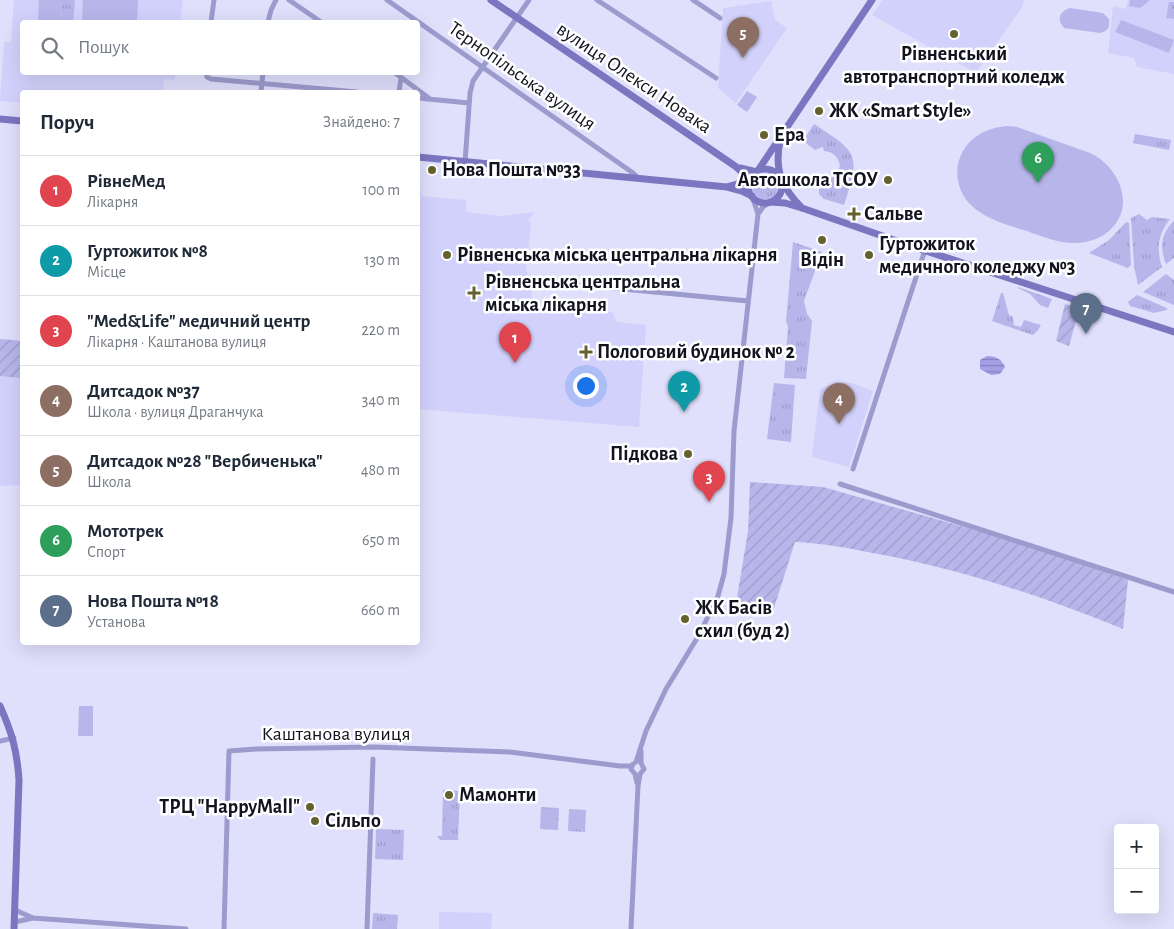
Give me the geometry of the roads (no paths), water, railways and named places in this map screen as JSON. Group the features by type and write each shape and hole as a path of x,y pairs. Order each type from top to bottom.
{"main road":[{"name":"вулиця Олекси Новака","path":"491,0 735,166 749,181"},
{"path":"727,187 749,181 757,172 872,0"},
{"path":"0,119 20,121"},
{"path":"770,202 779,196 782,186 778,162 782,135"},
{"path":"420,157 727,187 742,191 762,203 785,203 802,208 1174,332"},
{"name":"вулиця Олекси Новака","path":"735,166 757,172"},
{"path":"757,172 762,170 776,173 791,196 802,208"},
{"path":"749,181 749,189 752,196"},
{"path":"0,706 14,738 18,757 19,780 14,925"}],"street":[{"path":"211,20 214,0"},
{"path":"268,20 270,10 276,0"},
{"path":"289,0 318,20"},
{"name":"Тернопільська вулиця","path":"387,0 416,20"},
{"path":"465,162 471,87 483,66 529,0"},
{"path":"597,0 716,78"},
{"path":"693,0 720,18"},
{"name":"Тернопільська вулиця","path":"420,23 638,178"},
{"path":"206,75 211,79 336,90"},
{"path":"261,90 263,75"},
{"path":"398,75 418,90"},
{"path":"399,90 401,78"},
{"path":"420,92 430,99"},
{"path":"420,98 469,103"},
{"path":"631,929 638,786 636,768 641,748 646,731 666,688 699,635 718,596 724,574 731,518 734,431 758,214 752,196"},
{"path":"758,214 770,202"},
{"path":"852,469 925,250"},
{"path":"540,281 748,301"},
{"path":"840,484 1174,592"},
{"path":"0,741 14,738"},
{"name":"Каштанова вулиця","path":"224,929 229,751 374,748 510,752 636,768"},
{"path":"367,929 373,760"},
{"path":"15,910 33,918 186,929"},
{"path":"14,925 33,918"}],"place":[{"name":"Рівненський автотранспортний коледж","path":"954,34"},
{"name":"Дитсадок №28 \"Вербиченька\"","path":"743,58"},
{"name":"ЖК «Smart Style»","path":"819,111"},
{"name":"Ера","path":"764,135"},
{"name":"Нова Пошта №33","path":"432,170"},
{"name":"Автошкола ТСОУ","path":"888,180"},
{"name":"Мототрек","path":"1038,183"},
{"name":"Сальве","path":"854,214"},
{"name":"Відін","path":"822,240"},
{"name":"Рівненська міська центральна лікарня","path":"447,255"},
{"name":"Гуртожиток медичного коледжу №3","path":"869,255"},
{"name":"Рівненська центральна міська лікарня","path":"474,293"},
{"name":"Нова Пошта №18","path":"1086,334"},
{"name":"Пологовий будинок № 2","path":"586,352"},
{"name":"РівнеМед","path":"515,363"},
{"name":"Гуртожиток №8","path":"684,412"},
{"name":"Дитсадок №37","path":"839,424"},
{"name":"Підкова","path":"688,454"},
{"name":"\"Med&Life\" медичний центр","path":"709,502"},
{"name":"ЖК Басів схил (буд 2)","path":"685,619"},
{"name":"Мамонти","path":"449,795"},
{"name":"ТРЦ \"HappyMall\"","path":"310,807"},
{"name":"Сільпо","path":"315,821"}]}
